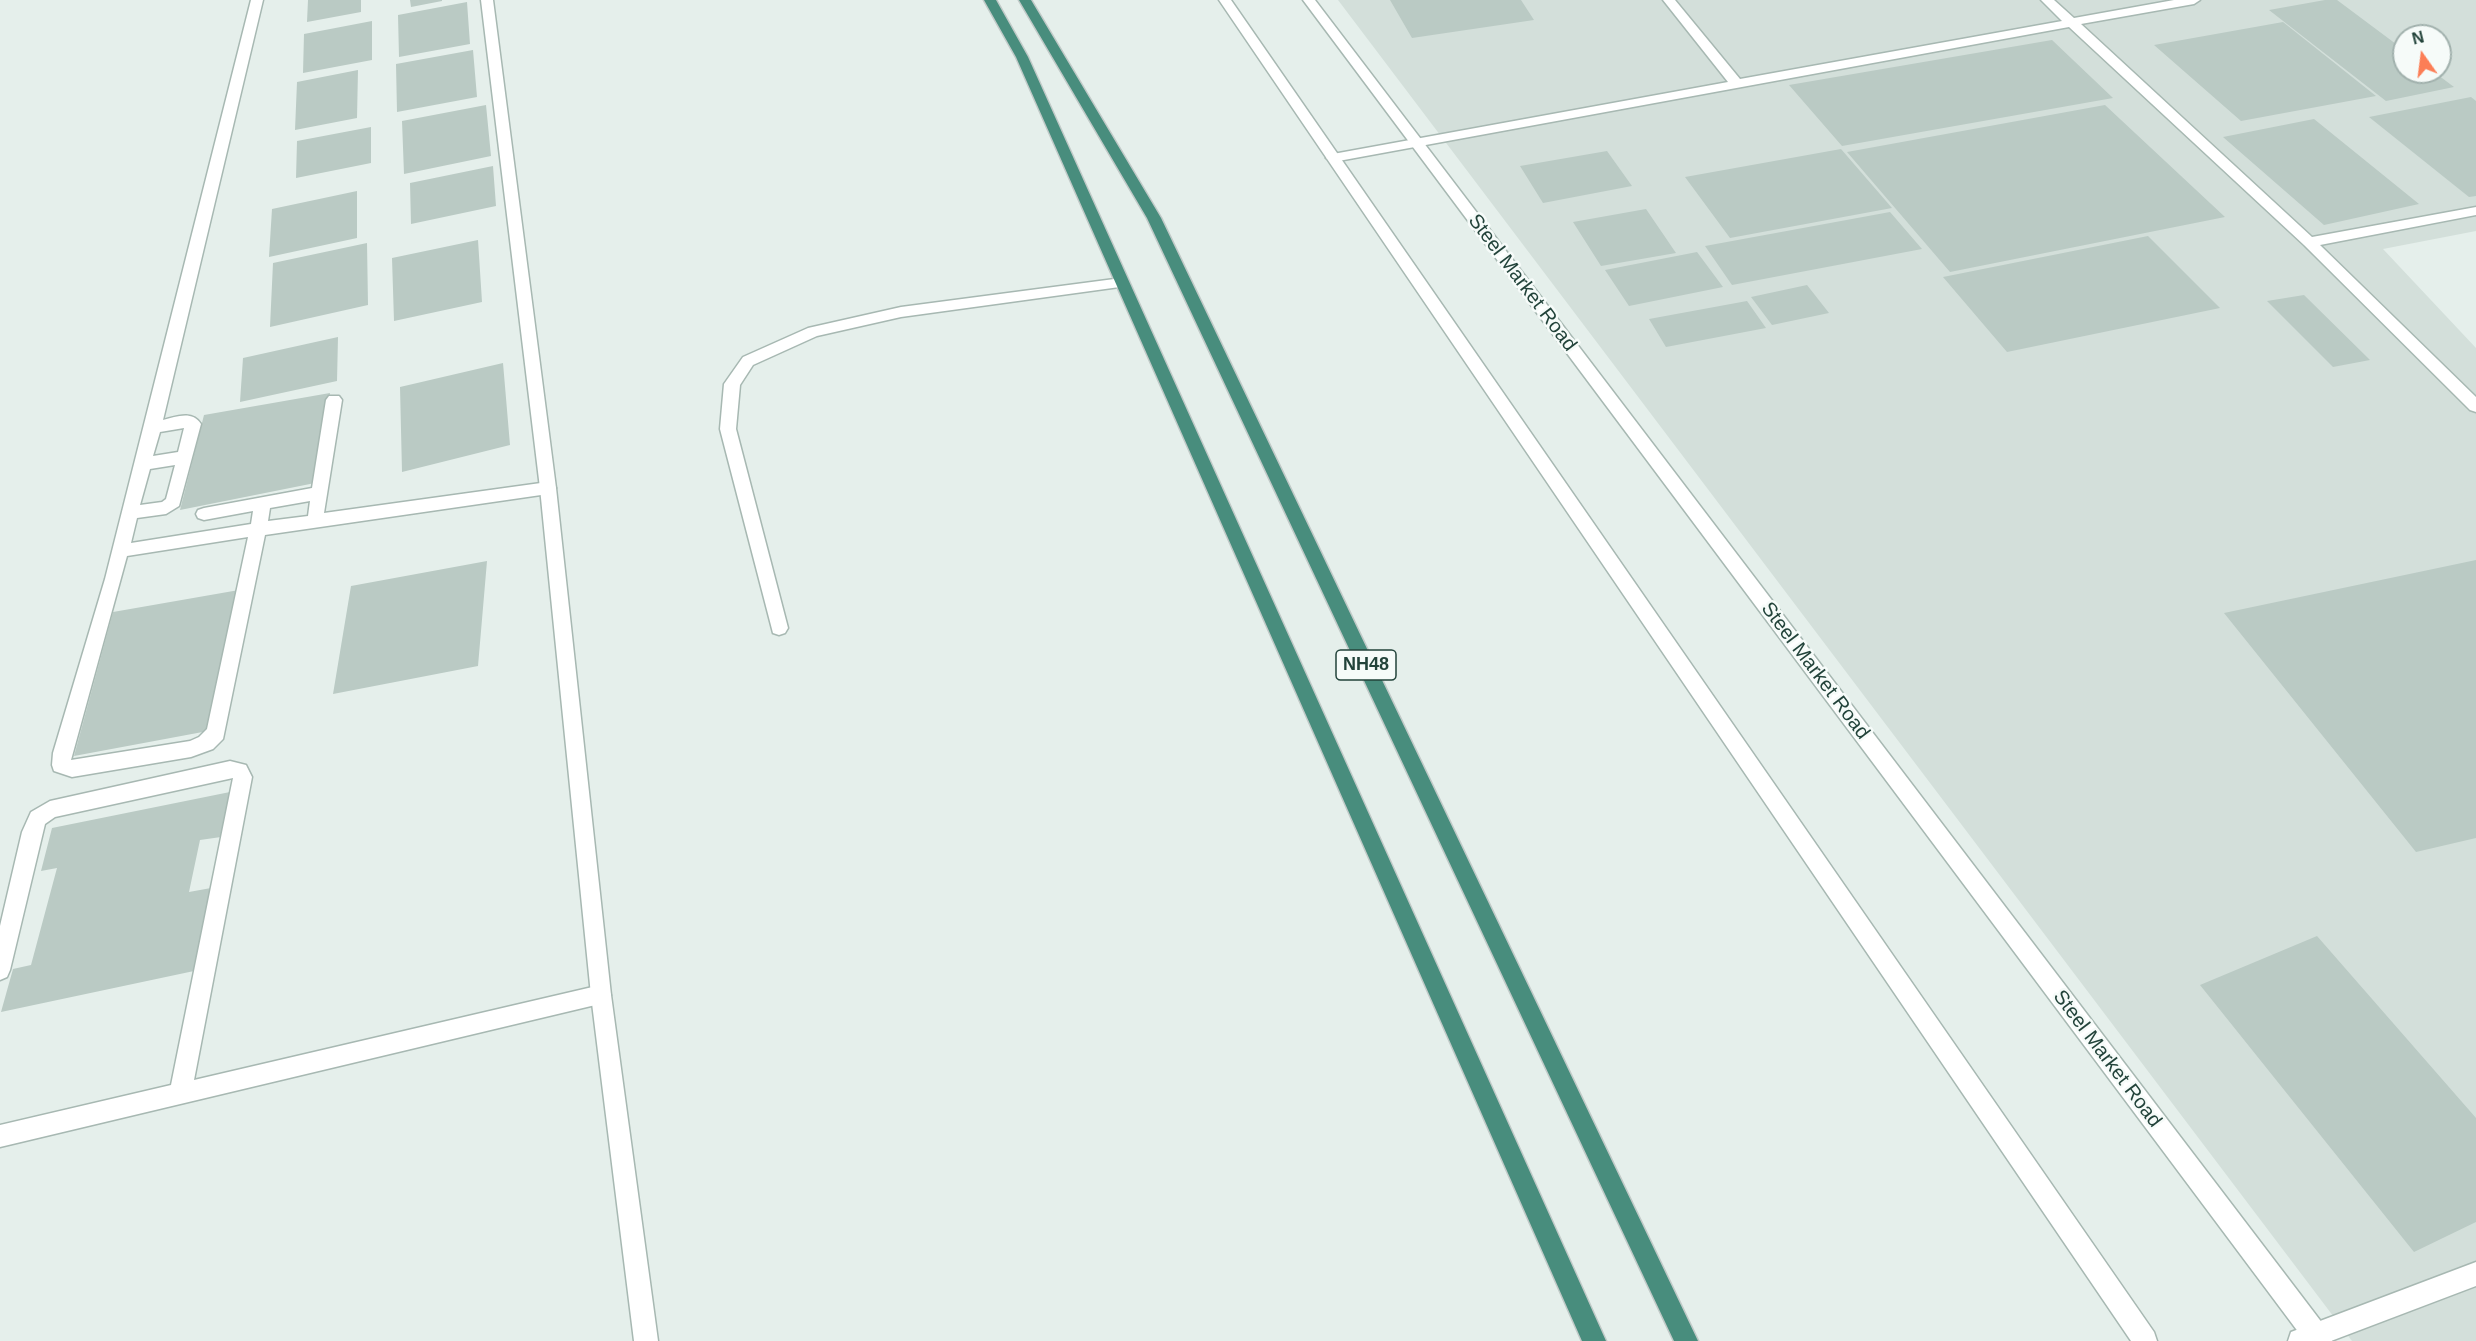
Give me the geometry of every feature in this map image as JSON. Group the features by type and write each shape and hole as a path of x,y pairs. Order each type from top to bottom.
{"highway":[{"path":"990,0 1022,57 1594,1341"},
{"name":"NH48","path":"1025,0 1154,218 1686,1341"}],"street":[{"path":"257,0 153,427 62,753 61,765 72,768 191,748 206,743 216,733 260,529 263,504"},
{"path":"487,0 548,488 601,995 646,1341"},
{"path":"1225,0 2145,1341"},
{"name":"Steel Market Road","path":"1309,0 2312,1339"},
{"path":"1669,0 1736,83"},
{"path":"2047,0 2309,242 2476,406"},
{"path":"1333,158 2194,0"},
{"path":"2309,242 2476,211"},
{"path":"779,628 728,429 732,384 748,361 813,332 901,312 1122,283"},
{"path":"315,521 334,400"},
{"path":"130,513 166,508 173,502 194,424 189,421 153,427"},
{"path":"142,464 184,457"},
{"path":"120,551 548,488"},
{"path":"204,514 319,493"},
{"path":"227,535 233,509"},
{"path":"0,970 32,832 38,818 50,810 230,769 239,771 243,777 180,1094"},
{"path":"0,1136 601,995"},
{"path":"2312,1339 2476,1274"}],"shaded area":[{"path":"1338,0 2476,0 2476,231 2383,249 2476,348 2476,1341 2352,1341"}],"building":[{"path":"308,0 361,0 361,12 307,22"},
{"path":"410,0 442,0 442,1 411,7"},
{"path":"1390,0 1521,0 1534,20 1412,38"},
{"path":"2337,0 2392,41 2392,84 2450,84 2454,87 2386,101 2269,10"},
{"path":"467,2 470,44 399,57 398,15"},
{"path":"372,21 372,60 303,73 304,34"},
{"path":"2283,22 2376,96 2241,121 2154,45"},
{"path":"2052,40 2113,98 1842,146 1789,85"},
{"path":"473,50 477,97 397,112 396,64"},
{"path":"358,70 357,118 295,130 297,82"},
{"path":"2471,97 2476,101 2476,196 2469,197 2369,117"},
{"path":"486,105 491,156 404,174 402,121"},
{"path":"2105,105 2225,217 1950,272 1847,152"},
{"path":"2314,119 2419,204 2324,225 2223,137"},
{"path":"371,127 371,163 296,178 297,141"},
{"path":"1841,149 1892,208 1730,238 1685,177"},
{"path":"1607,151 1632,186 1543,203 1520,166"},
{"path":"493,166 496,206 411,224 410,183"},
{"path":"357,191 357,238 269,257 272,209"},
{"path":"1646,209 1676,253 1601,266 1573,222"},
{"path":"1890,212 1922,249 1732,285 1705,246"},
{"path":"2148,236 2220,308 2007,352 1943,277"},
{"path":"478,240 482,302 394,321 392,258"},
{"path":"367,243 368,305 270,327 273,263"},
{"path":"1697,252 1723,287 1629,306 1605,270"},
{"path":"1807,285 1829,313 1772,325 1751,297"},
{"path":"2304,295 2370,360 2333,367 2267,301"},
{"path":"1747,301 1766,328 1666,347 1649,319"},
{"path":"338,337 337,381 240,402 243,358"},
{"path":"503,363 510,445 402,472 400,387"},
{"path":"330,393 315,483 180,510 204,415"},
{"path":"2476,560 2476,838 2416,852 2224,613"},
{"path":"487,561 478,666 333,694 351,586"},
{"path":"239,590 208,731 74,756 113,612"},
{"path":"230,792 221,837 200,840 189,892 211,888 194,971 1,1012 13,969 31,965 57,868 41,871 52,828"},
{"path":"2317,936 2476,1118 2476,1222 2414,1252 2200,985"}]}
